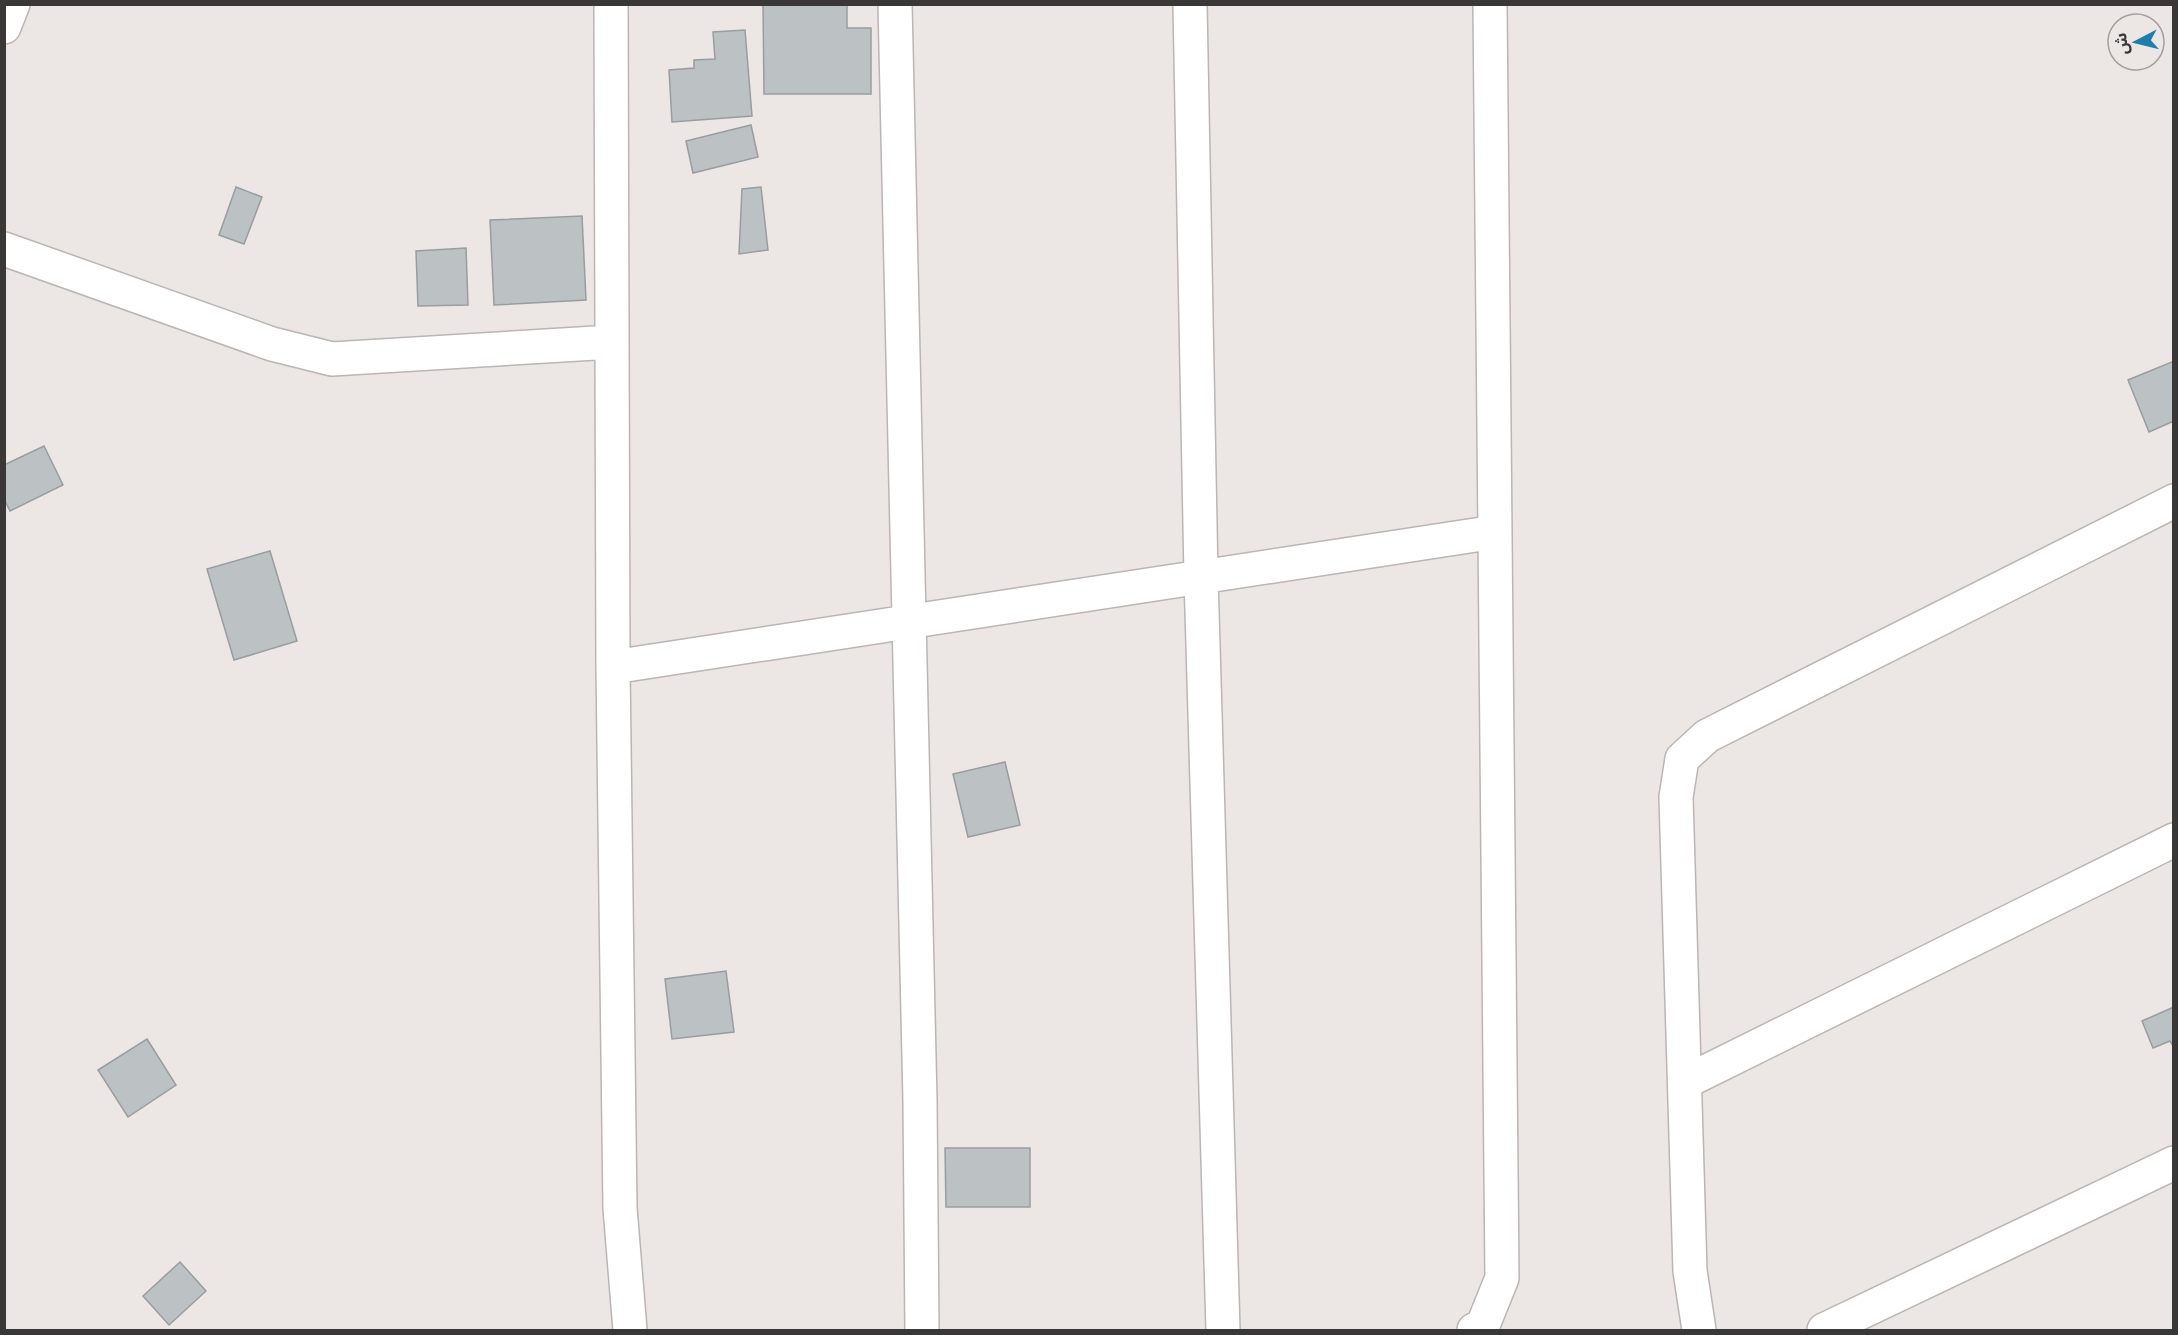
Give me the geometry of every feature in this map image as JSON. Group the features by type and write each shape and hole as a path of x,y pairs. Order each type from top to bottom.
{"street":[{"path":"4,27 13,4"},
{"path":"610,4 613,667 620,1208 630,1330"},
{"path":"895,4 922,1330"},
{"path":"1190,4 1200,577 1223,1330"},
{"path":"1474,1330 1483,1325 1502,1278 1490,4"},
{"path":"4,249 272,344 332,359 612,342"},
{"path":"1699,1330 1690,1271 1676,797 1682,759 1707,736 2174,501"},
{"path":"613,667 1495,532"},
{"path":"1685,1083 2174,840"},
{"path":"1824,1330 2174,1163"}],"building":[{"path":"763,4 847,4 847,28 871,28 871,94 764,94"},
{"path":"745,30 752,116 672,122 669,70 694,68 694,60 715,59 713,32"},
{"path":"751,125 758,157 693,173 686,141"},
{"path":"236,187 262,197 244,244 219,235"},
{"path":"761,187 768,250 739,254 742,189"},
{"path":"582,216 586,300 494,305 490,220"},
{"path":"466,248 468,305 418,306 416,251"},
{"path":"2174,361 2174,421 2149,432 2128,380"},
{"path":"44,446 63,485 10,511 4,499 4,465"},
{"path":"270,551 297,641 234,660 207,569"},
{"path":"1005,762 1020,825 968,837 953,774"},
{"path":"726,971 734,1032 672,1039 665,979"},
{"path":"2174,1007 2174,1048 2170,1041 2153,1048 2142,1021"},
{"path":"147,1039 176,1085 128,1117 98,1070"},
{"path":"945,1148 1030,1148 1030,1207 946,1207"},
{"path":"180,1262 206,1291 169,1325 143,1296"}]}
